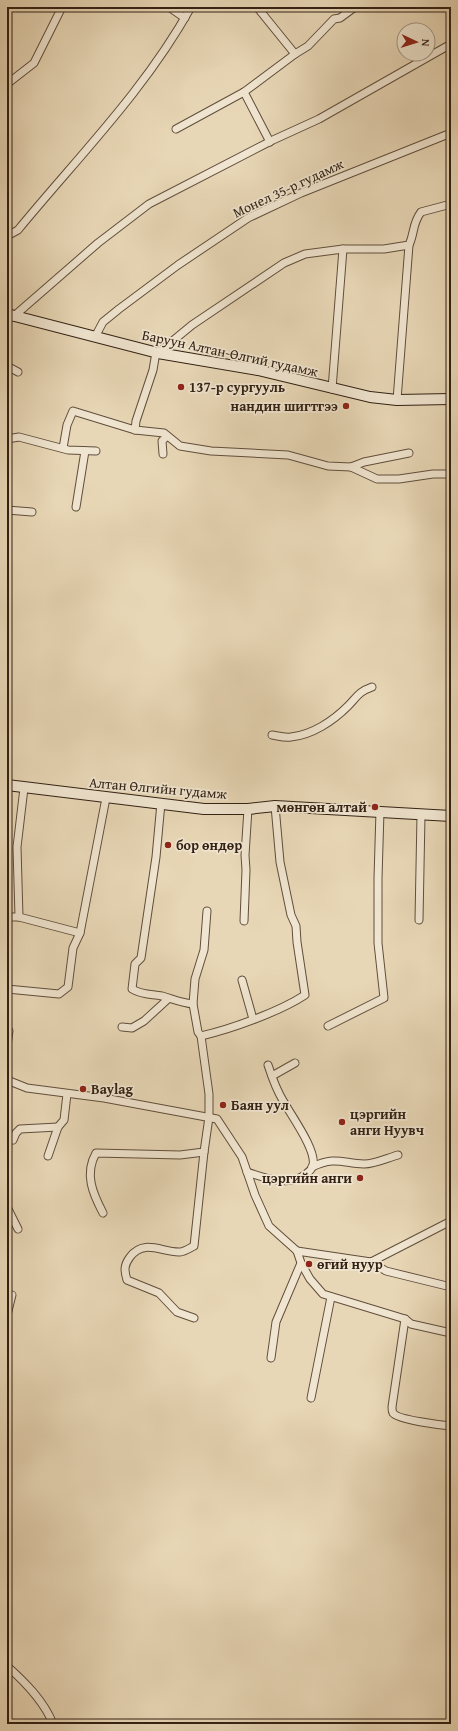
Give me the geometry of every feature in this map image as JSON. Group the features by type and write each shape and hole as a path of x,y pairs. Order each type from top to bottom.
{"main road":[{"name":"Баруун Алтан-Өлгий гудамж","path":"10,315 157,353 258,370 370,397 397,400 451,399"},
{"name":"Алтан Өлгийн гудамж","path":"7,785 204,809 248,809 275,806 451,816"}],"street":[{"path":"7,84 34,63 62,7"},
{"path":"169,7 185,18"},
{"path":"7,236 18,230 88,150 164,53 191,7"},
{"path":"257,7 295,54"},
{"path":"176,129 244,92 308,46 334,19 340,18 355,7"},
{"path":"10,315 98,243 149,204 319,118 451,44"},
{"path":"244,92 270,142"},
{"name":"Монел 35-р гудамж","path":"95,337 103,322 119,309 178,265 248,218 301,193 451,133"},
{"path":"397,400 409,245 414,234 414,222 421,212 451,204"},
{"path":"135,430 136,421 157,353 192,325 284,263 305,254 343,249 384,249 409,245"},
{"path":"332,389 343,249"},
{"path":"7,366 18,372"},
{"path":"63,448 67,425 73,411 135,430 164,434 180,446 211,451 288,455 328,466 350,467 377,479 399,479 433,474 451,474"},
{"path":"163,454 162,441 167,436"},
{"path":"7,439 19,438 68,450 96,451"},
{"path":"76,507 85,451"},
{"path":"350,467 364,462 409,453"},
{"path":"7,510 32,512"},
{"path":"272,735 291,737 310,732 332,722 349,706 361,691 372,687"},
{"path":"18,917 17,847 24,788"},
{"path":"7,988 59,994 68,987 73,948 80,933 106,798"},
{"path":"161,803 156,857 141,958 135,964 132,989 139,993 193,1004"},
{"path":"201,1036 253,1019 294,1003 305,995 296,942 296,926 291,915 280,862 275,806"},
{"path":"244,921 246,870 245,855 248,809"},
{"path":"328,1026 384,998 378,943 380,811"},
{"path":"419,920 421,814"},
{"path":"194,1318 177,1312 159,1293 127,1280 124,1271 126,1263 132,1254 139,1249 148,1247 180,1252 194,1246 209,1117 209,1094 201,1036 198,1032 193,1004 195,979 204,950 208,911"},
{"path":"7,917 18,917 80,933"},
{"path":"242,980 253,1019"},
{"path":"122,1027 132,1028 144,1021 168,999"},
{"path":"7,1046 9,1031"},
{"path":"272,1076 295,1063"},
{"path":"247,1172 276,1180 288,1180 301,1178 310,1171 314,1164 312,1151 278,1092 268,1065"},
{"path":"7,1080 27,1088 104,1098 217,1119 242,1157 255,1195 269,1226 297,1250 371,1262 386,1271 451,1287"},
{"path":"48,1156 58,1127 66,1115 67,1094"},
{"path":"13,1140 16,1133 20,1129 58,1127"},
{"path":"103,1213 92,1193 90,1182 92,1164 96,1153 180,1155 204,1152"},
{"path":"312,1167 320,1163 336,1160 365,1164 398,1155"},
{"path":"7,1207 18,1229"},
{"path":"371,1262 451,1221"},
{"path":"297,1250 301,1264 310,1279 323,1294 405,1319 411,1324 451,1333"},
{"path":"271,1358 276,1322 290,1286 301,1264"},
{"path":"7,1315 12,1295"},
{"path":"311,1398 331,1296"},
{"path":"405,1319 392,1407 393,1413 397,1416 451,1426"},
{"path":"7,1666 33,1693 48,1712 53,1724"}],"place":[{"name":"137-р сургууль","path":"181,387"},
{"name":"нандин шигтгээ","path":"346,406"},
{"name":"мөнгөн алтай","path":"375,807"},
{"name":"бор өндөр","path":"168,845"},
{"name":"Baylag","path":"83,1089"},
{"name":"Баян уул","path":"223,1105"},
{"name":"цэргийн анги Нуувч","path":"342,1122"},
{"name":"цэргийн анги","path":"360,1178"},
{"name":"өгий нуур","path":"309,1264"}]}
